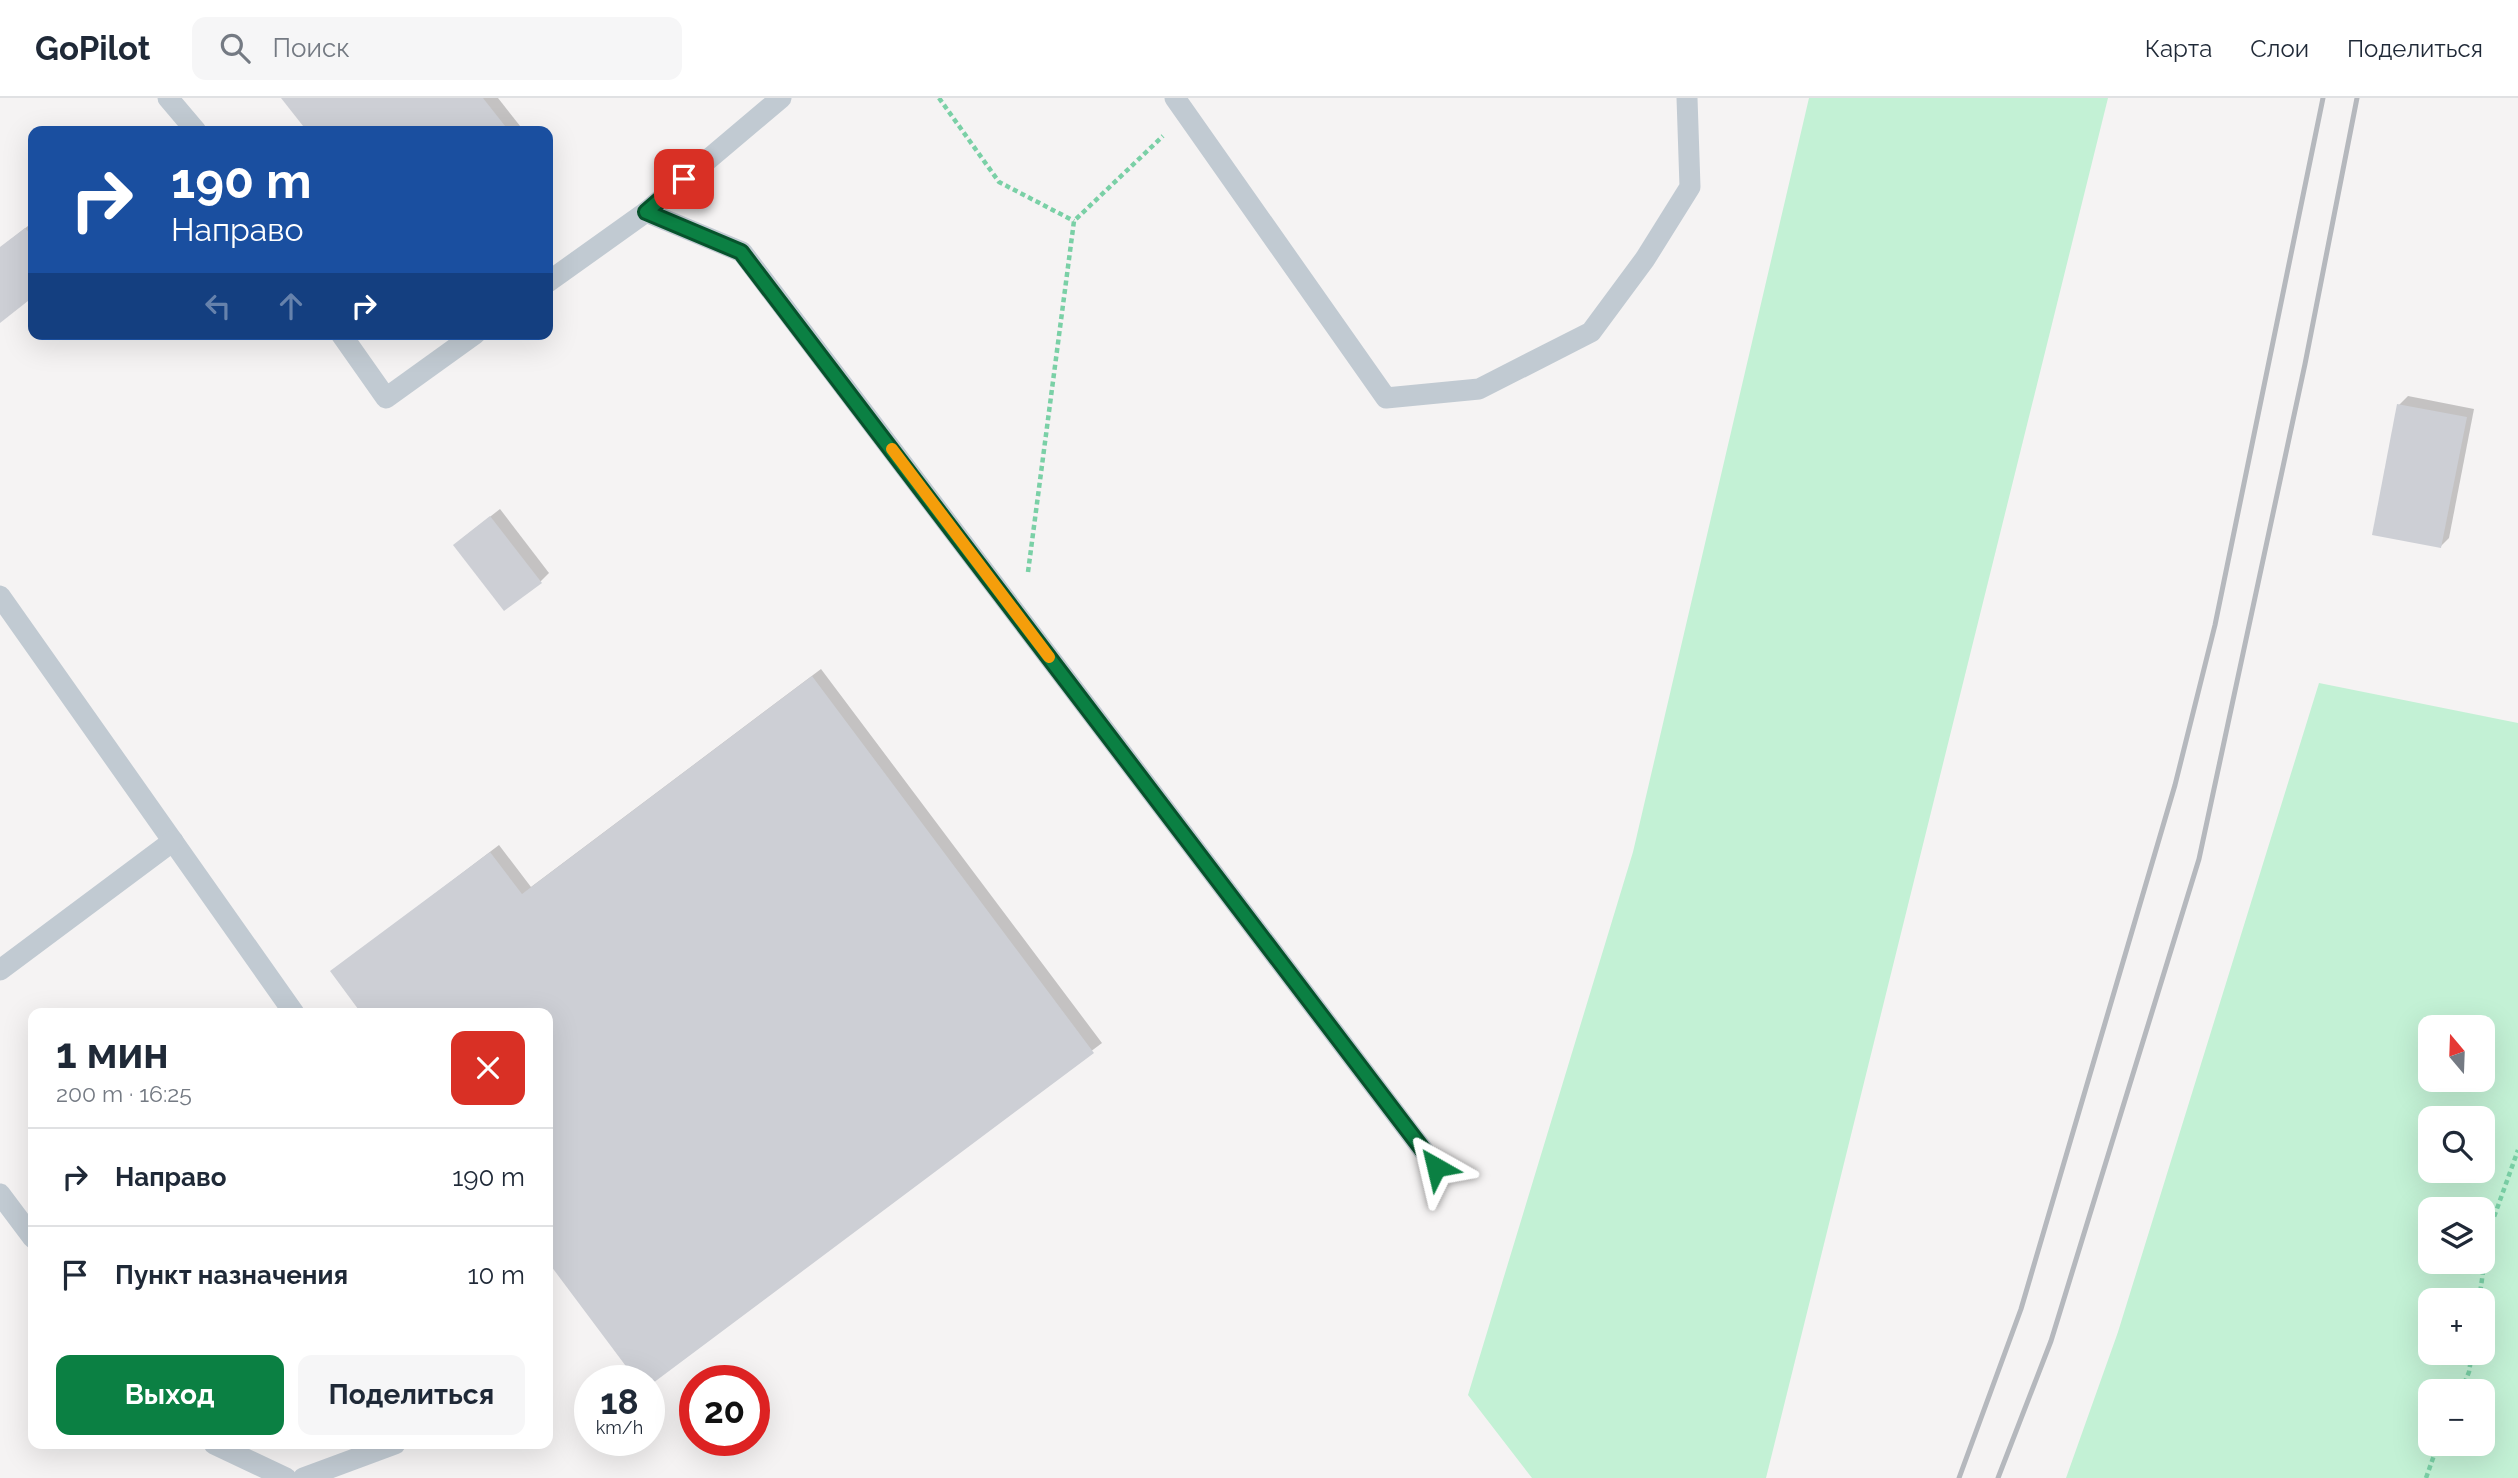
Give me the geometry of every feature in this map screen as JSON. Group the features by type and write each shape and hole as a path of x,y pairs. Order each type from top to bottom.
{"lane":[{"path":"168,98 192,126"},
{"path":"553,278 646,212 781,98"},
{"path":"1181,106 1386,398 1479,389 1591,332 1645,259 1690,187 1687,98"},
{"path":"646,212 741,252 1436,1167"},
{"path":"345,340 386,398 467,340"},
{"path":"0,596 290,1008"},
{"path":"0,970 173,841"},
{"path":"0,1194 28,1231"},
{"path":"225,1449 286,1478"},
{"path":"303,1478 381,1449"}],"path":[{"path":"939,98 999,181 1074,221"},
{"path":"1021,620 1074,221 1181,106"},
{"path":"2481,1288 2489,1231 2518,1150"},
{"path":"2427,1478 2434,1456"}],"green space":[{"path":"1809,98 2108,98 1766,1478 1532,1478 1468,1395 1633,852"},
{"path":"2319,683 2518,723 2518,1478 2066,1478 2118,1332"}],"building":[{"path":"281,98 483,98 505,126 303,126"},
{"path":"25,228 28,231 28,301 0,323 0,247"},
{"path":"2397,404 2467,417 2441,548 2372,535"},
{"path":"490,516 542,583 504,611 453,545"},
{"path":"812,676 1094,1053 665,1374 665,1365 625,1365 553,1269 553,1008 357,1008 330,971 490,852 522,894"}],"railway":[{"path":"1959,1478 2021,1309 2175,785 2215,625 2323,98"},
{"path":"1998,1478 2051,1341 2199,859 2305,364 2357,98"}],"slow traffic":[{"path":"892,449 1049,657"}],"route":[{"path":"684,179 646,212 741,252 1436,1167"}]}
